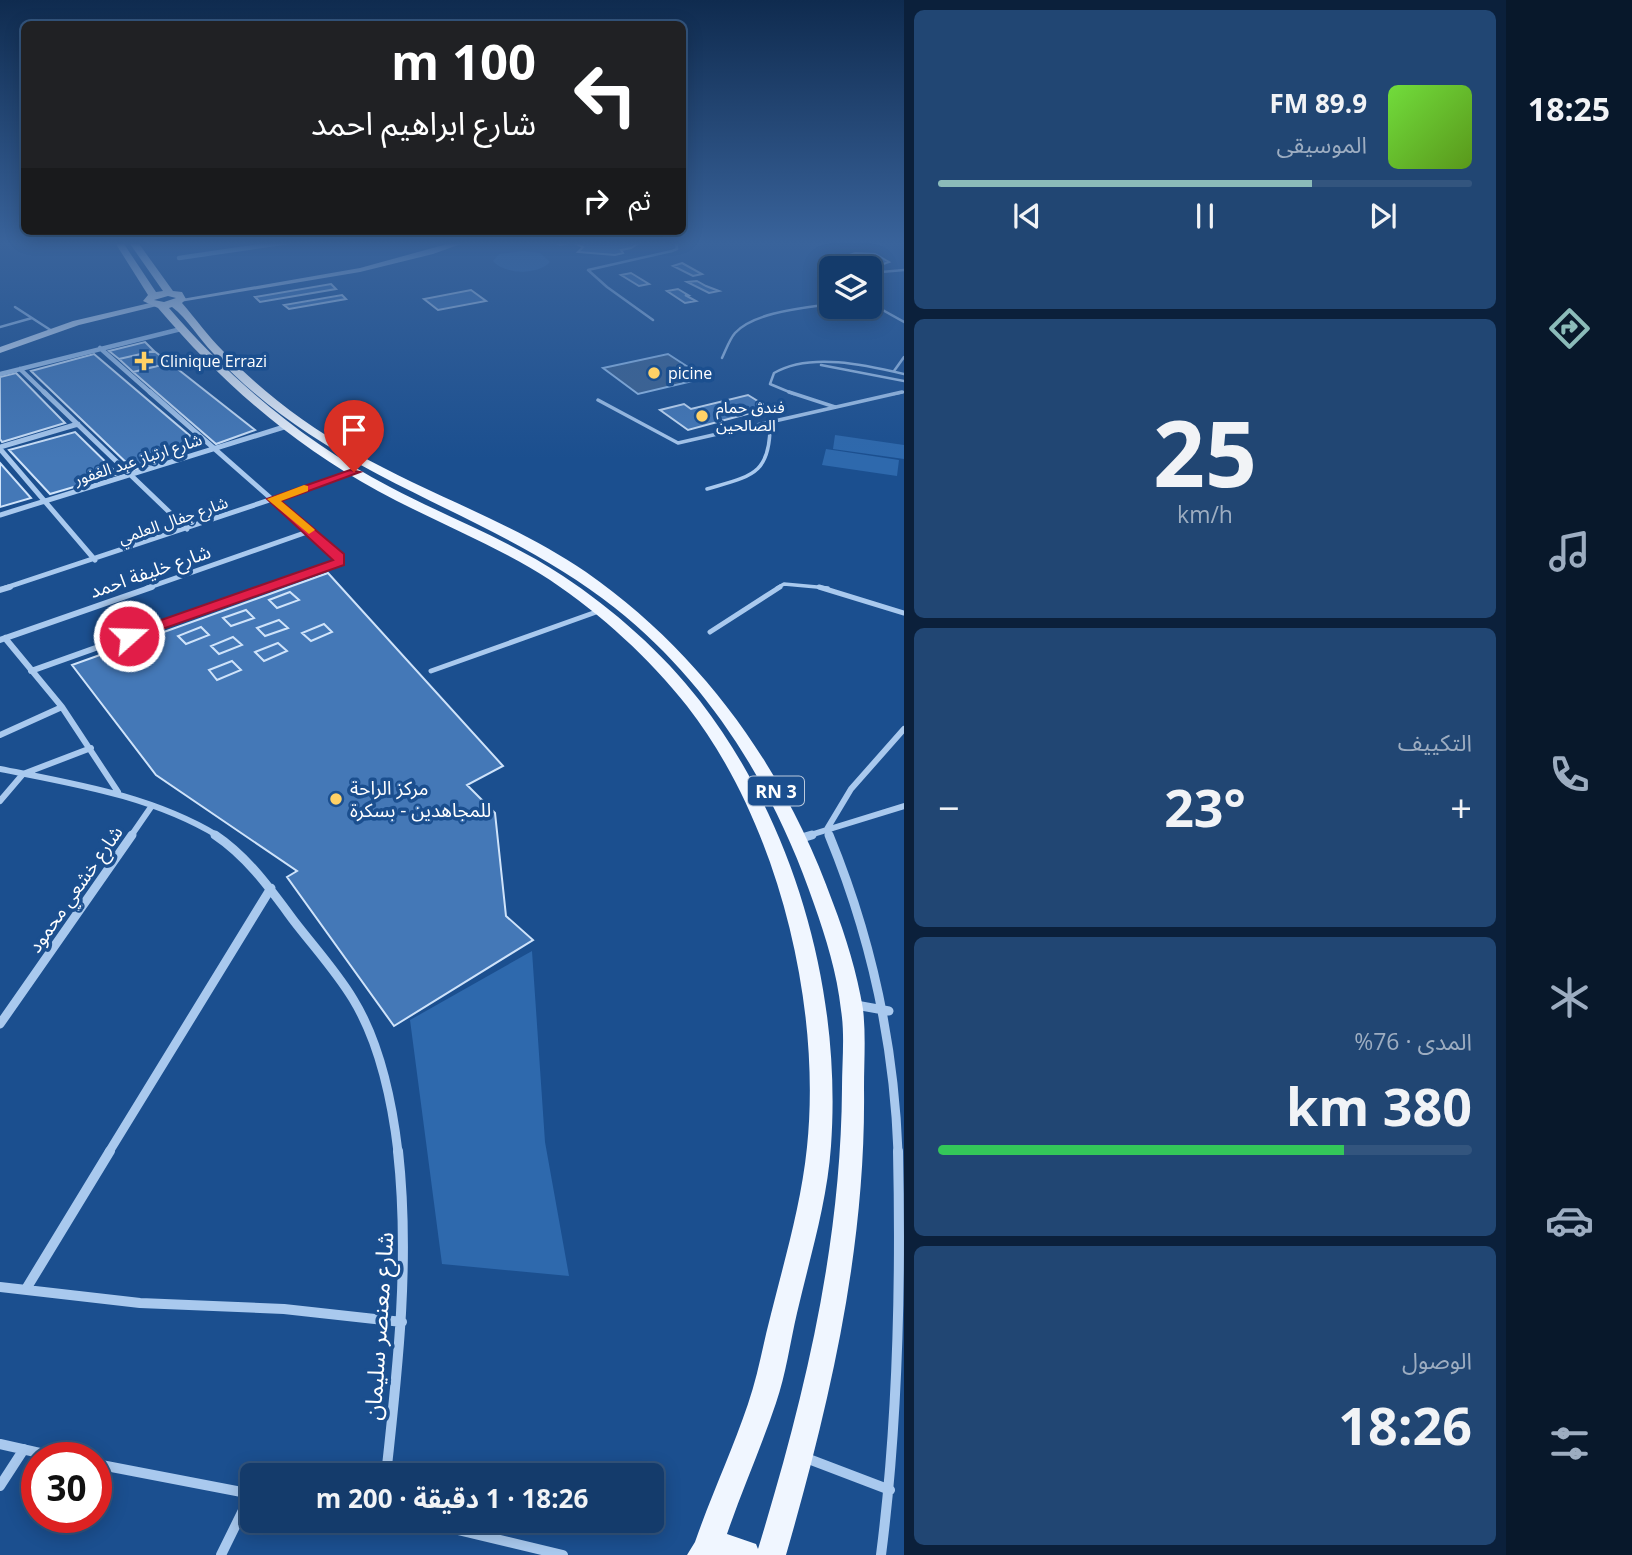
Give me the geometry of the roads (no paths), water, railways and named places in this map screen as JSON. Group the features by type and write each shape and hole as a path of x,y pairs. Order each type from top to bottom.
{"main road":[{"name":"RN 3","path":"173,314 181,329 230,383 284,427 354,472 502,544 560,579 602,610 667,673 708,721 753,796 779,853 802,933 818,1040 821,1109 806,1234 769,1381 704,1553"},
{"name":"RN 3","path":"179,314 225,360 314,433 379,471 547,554 596,586 633,615 695,675 736,725 789,814 818,885 852,1004 855,1109 848,1201 826,1339 802,1456 771,1555"},
{"path":"704,1553 726,1548 744,1555"}],"street":[{"path":"0,351 52,331 111,314"},
{"path":"0,374 181,329"},
{"path":"31,671 339,562 339,556 100,348"},
{"path":"20,369 187,529"},
{"path":"78,424 0,448 95,559"},
{"name":"شارع ارتباز عبد الغفور","path":"0,515 284,427"},
{"name":"شارع جفال العلمي","path":"0,590 354,472"},
{"name":"شارع خليفة احمد","path":"3,639 310,531"},
{"path":"3,639 62,708 118,792"},
{"path":"0,735 62,708"},
{"path":"827,830 848,794 904,729"},
{"path":"0,801 23,774 91,748"},
{"name":"شارع معنصر سليمان","path":"0,769 118,792 218,836 271,888 331,968 363,1018 380,1063 396,1126 404,1218 402,1322 387,1463"},
{"path":"798,839 904,806"},
{"name":"شارع خشعي محمود","path":"0,1024 151,807"},
{"path":"827,830 849,872 889,1011 903,1130 903,1241 890,1490 881,1555"},
{"path":"26,1289 271,888"},
{"path":"852,1004 889,1011"},
{"path":"0,1287 140,1303 284,1309 402,1322"},
{"path":"0,1444 21,1448"},
{"path":"0,1486 21,1454"},
{"path":"802,1456 890,1490"},
{"path":"112,1467 240,1492"},
{"path":"221,1555 240,1516"},
{"path":"471,1533 563,1555"}],"lane":[{"path":"25,314 52,331"},
{"path":"645,314 653,320"},
{"path":"722,358 736,332 750,323 782,314"},
{"path":"0,327 32,318"},
{"path":"894,371 904,357"},
{"path":"838,408 791,395 770,384 774,373 784,368 838,363 904,373"},
{"path":"818,364 904,380"},
{"path":"598,400 678,443 904,393"},
{"path":"707,489 761,468 769,451 770,423"},
{"path":"710,632 784,584 798,583 830,589 904,613"},
{"path":"431,671 602,610"}],"place":[{"name":"Clinique Errazi","path":"144,361"},
{"name":"picine","path":"654,373"},
{"name":"فندق حمام الصالحين","path":"702,416"},
{"name":"مركز الراحة للمجاهدين - بسكرة","path":"336,799"}]}
